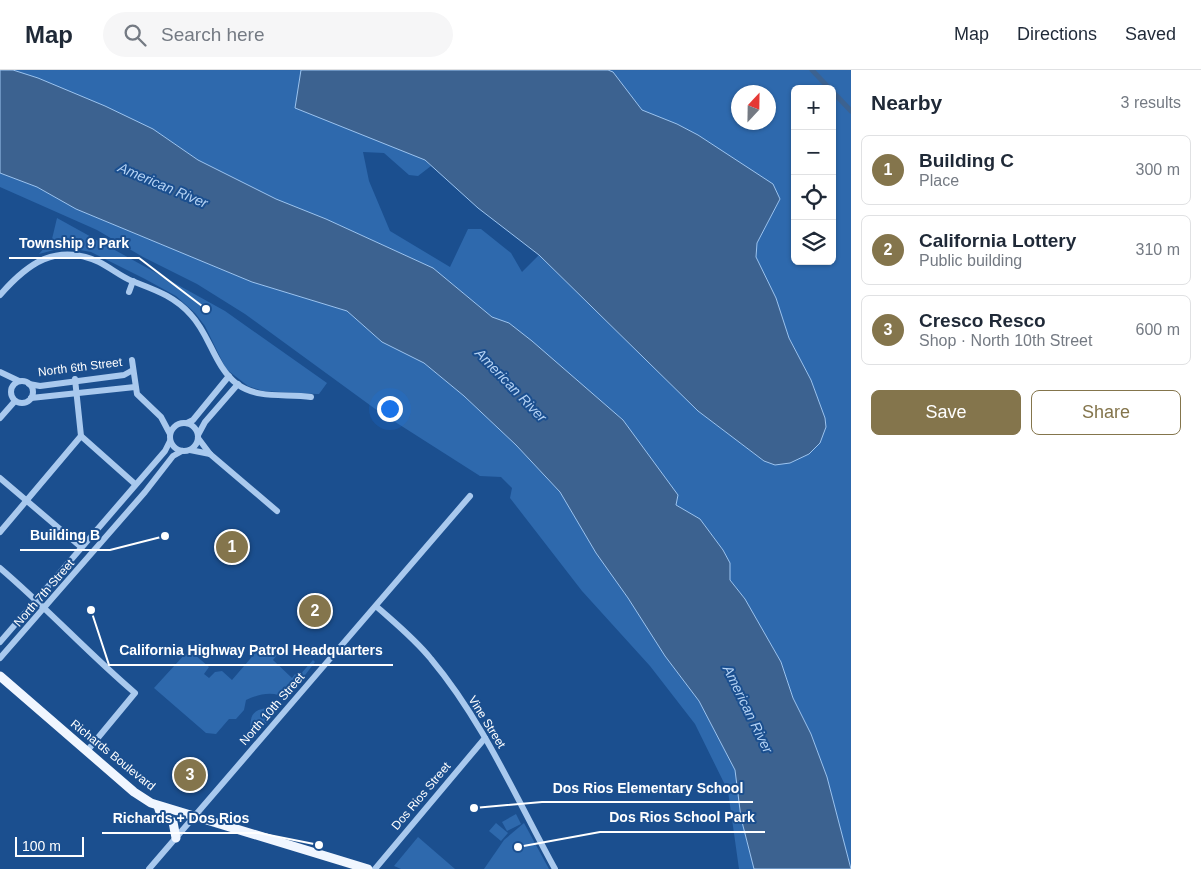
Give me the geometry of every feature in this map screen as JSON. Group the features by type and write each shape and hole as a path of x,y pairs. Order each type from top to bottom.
{"main road":[{"name":"Richards Boulevard","path":"0,676 134,792 158,806 368,869"},
{"path":"158,806 160,812 173,822 176,838"}],"street":[{"path":"0,295 18,274 35,263 59,256 84,257 98,262 133,281 164,293 188,311 200,326 221,367 238,384 265,395 311,397"},
{"path":"129,292 133,281"},
{"path":"132,360 135,387 137,394 143,402 161,417 194,427 210,454 277,511"},
{"name":"North 6th Street","path":"29,384 40,386 124,375 132,370"},
{"path":"0,373 29,384 33,389 31,398 25,403 15,400 0,373"},
{"path":"170,438 174,427 194,420 228,376"},
{"path":"76,380 81,436 135,484"},
{"path":"11,391 13,385 19,381"},
{"path":"190,450 196,446 198,436 205,422 238,384"},
{"name":"North 6th Street","path":"31,398 135,387"},
{"path":"0,418 15,400"},
{"path":"161,417 177,450 190,450 210,454"},
{"path":"0,532 81,436"},
{"name":"North 7th Street","path":"0,642 135,484 170,438"},
{"name":"North 7th Street","path":"0,658 145,492 173,456 182,451"},
{"path":"0,478 81,546"},
{"name":"North 10th Street","path":"149,869 470,496"},
{"path":"0,568 45,607 90,654 135,694 86,751"},
{"name":"Vine Street","path":"376,606 415,641 432,660 485,738 555,869"},
{"name":"Dos Rios Street","path":"375,869 485,738"}],"shaded area":[{"path":"13,70 301,70 295,108 398,148 425,160 431,166 418,176 409,175 384,153 363,152 369,181 390,231 450,267 468,229 481,229 511,253 522,272 539,255 698,411 764,461 790,463 796,460 825,418 811,380 789,338 776,298 756,257 757,243 780,199 773,186 698,135 642,110 613,72 608,70 851,70 851,869 827,777 811,734 793,698 781,662 745,599 730,580 730,563 723,550 700,519 676,505 666,479 623,420 509,323 492,317 433,268 326,219 276,199 198,160 153,129 38,78"},
{"path":"0,173 37,187 76,209 252,282 347,311 382,342 424,363 464,396 516,445 560,492 596,553 628,598 665,656 699,701 735,770 741,818 754,869 739,869 728,791 695,724 650,666 582,591 510,498 512,488 501,477 480,476 378,411 245,314 197,284 143,257 97,230 0,187"},
{"path":"57,218 225,311 327,383 319,394 263,391 248,386 226,369 205,326 195,313 176,296 91,252 54,250 39,254 52,239"},
{"path":"256,652 260,656 277,655 273,660 292,678 295,674 298,677 313,660 315,662 287,699 282,696 266,694 246,700 244,710 236,719 229,719 216,734 206,733 154,688 185,654 194,654 209,667 204,674 209,678 215,672 222,671 232,680"},
{"path":"266,708 277,710 255,736 250,732 252,716 256,711"},
{"path":"516,814 521,824 507,831 502,822"},
{"path":"496,823 508,833 501,841 489,831"},
{"path":"524,823 549,869 484,869 504,840"},
{"path":"418,837 455,869 401,869 394,866"}],"water":[{"name":"American River","path":"0,70 13,70 38,78 105,106 153,129 198,160 276,199 326,219 433,268 492,317 509,323 532,341 623,420 678,495 676,505 700,519 723,550 730,563 730,580 745,599 781,662 793,698 811,734 827,777 851,869 754,869 741,818 735,770 699,701 665,656 628,598 596,553 560,492 516,445 464,396 424,363 382,342 347,311 252,282 76,209 37,187 0,173"},
{"path":"301,70 608,70 613,72 642,110 698,135 773,184 780,199 757,243 756,257 776,298 789,338 811,380 825,418 826,427 820,443 809,454 790,463 775,465 764,461 698,411 539,255 478,208 425,160 295,108"}],"waterway":[{"path":"812,70 826,85"},
{"path":"836,95 851,111"}],"place":[{"name":"Township 9 Park","path":"206,309"},
{"name":"Building B","path":"165,536"},
{"name":"Building C","path":"232,547"},
{"name":"California Highway Patrol Headquarters","path":"91,610"},
{"name":"California Lottery","path":"315,611"},
{"name":"Cresco Resco","path":"190,775"},
{"name":"Dos Rios Elementary School","path":"474,808"},
{"name":"Richards + Dos Rios","path":"319,845"},
{"name":"Dos Rios School Park","path":"518,847"}]}
